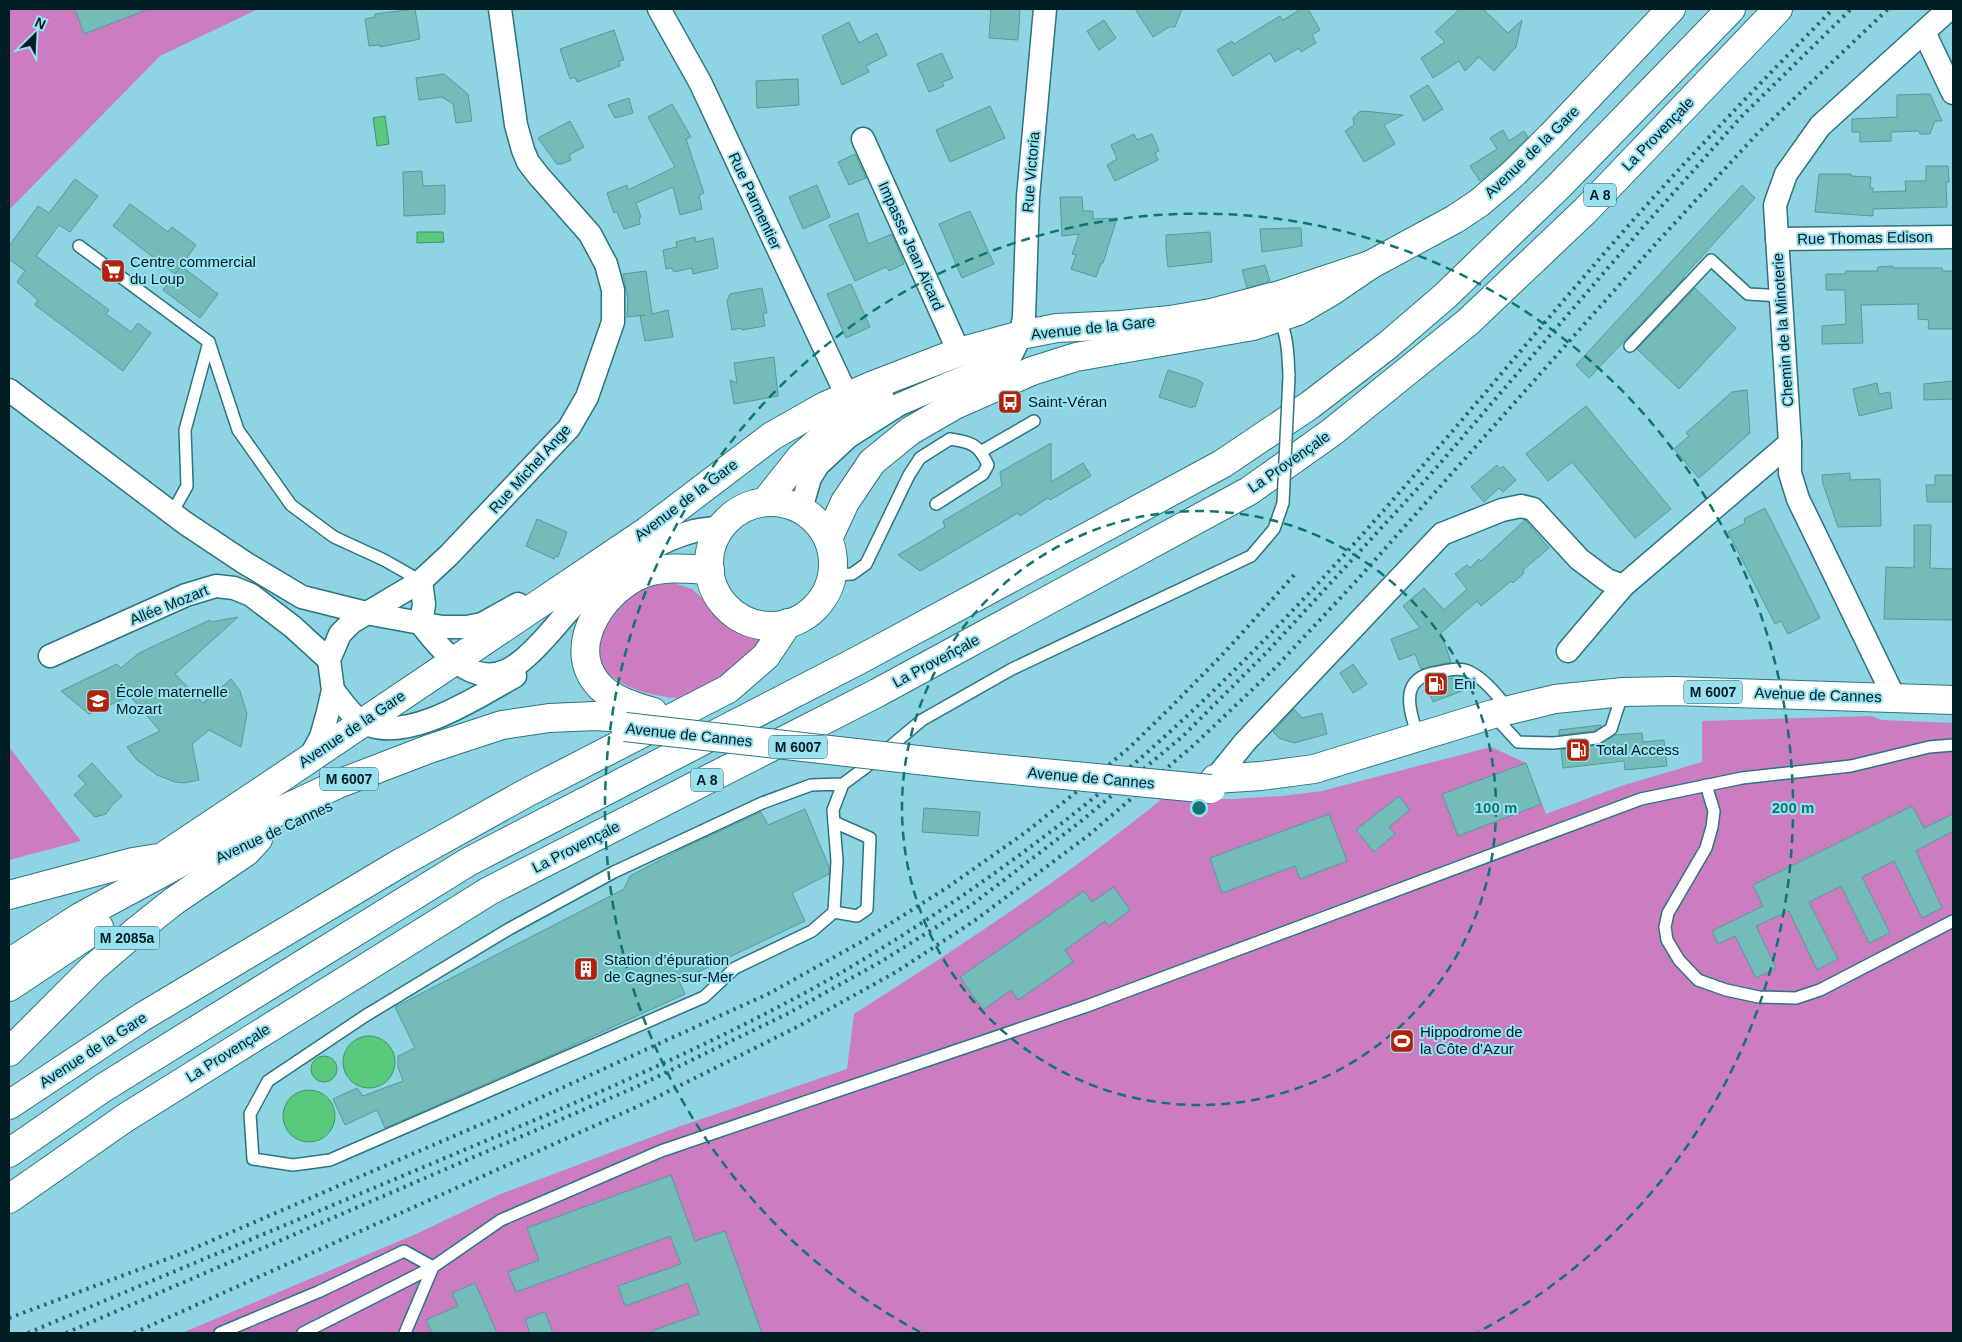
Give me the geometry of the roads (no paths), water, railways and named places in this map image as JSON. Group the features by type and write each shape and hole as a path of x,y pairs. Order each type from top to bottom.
{"main road":[{"name":"Avenue de la Gare","path":"828,539 846,502 872,462 910,431 955,405 1032,371 1076,357 1253,326 1298,311 1370,265 1455,219 1479,203 1513,174 1552,136 1672,9"},
{"name":"A 8","path":"9,1153 103,1088 468,862 859,660 1230,458 1310,405 1388,345 1445,296 1558,187 1731,9"},
{"name":"La Provençale","path":"9,1198 125,1118 489,891 877,693 1249,491 1332,432 1468,322 1586,210 1778,9"},
{"name":"Avenue de la Gare","path":"80,917 158,858 263,790 646,530 772,436 825,406 959,352 1021,335 1057,328 1121,325 1170,320 1211,313 1280,295 1370,265"},
{"path":"765,502 800,458 838,424 878,397 902,374"},
{"path":"765,502 780,502 801,509 819,524 828,539 833,557 832,575 826,592 816,607 801,618 788,624 768,626 738,616 720,599 711,580 710,550 721,527 737,511 748,506 765,502"},
{"path":"640,719 631,705 607,693 596,683 589,672 585,657 585,643 589,628 611,596 624,585 646,572 710,570"},
{"name":"Avenue de la Gare","path":"9,1105 142,1017 402,862 528,792 728,689 766,656 788,624"},
{"name":"Avenue de Cannes","path":"9,963 80,917 252,824 338,784 429,749 491,728 524,721 595,716 690,722 1213,784 1314,768 1493,715 1555,699 1623,692 1674,691 1953,700"},
{"name":"Avenue de Cannes","path":"9,987 88,934 182,876 241,845 401,774 515,736 549,729 593,726 640,719 980,767 1256,787 1315,781 1429,744 1493,715"},
{"name":"M 2085a","path":"9,1052 92,969 134,932 174,901 246,852 258,839"},
{"path":"9,895 133,862 158,858"}],"street":[{"name":"Rue Michel Ange","path":"340,634 352,622 421,580 449,555 569,428 588,397 613,322 613,290 602,256 590,234 538,175 528,162 523,150 516,125 500,9"},
{"name":"Rue Parmentier","path":"659,9 700,82 847,396"},
{"name":"Rue Victoria","path":"801,509 810,478 818,465 843,442 874,419 898,405 1010,357 1021,335 1024,316 1028,197 1045,9"},
{"name":"Chemin de la Minoterie","path":"1894,697 1798,499 1790,473 1782,296 1775,205 1786,174 1820,126 1949,9"},
{"path":"1924,32 1953,93"},
{"name":"Impasse Jean Aicard","path":"864,139 959,352"},
{"name":"Rue Thomas Edison","path":"1777,239 1953,237"},
{"path":"9,390 172,513 245,563 302,597 340,634 329,660 333,690 321,737 310,757"},
{"path":"1568,651 1623,586 1790,443"},
{"path":"1213,784 1245,742 1442,534 1502,510 1521,506 1533,509 1579,559 1606,580 1623,586"},
{"path":"421,580 424,604 421,624 433,640 453,660 476,673 486,675 497,674 519,663 590,589 618,568 648,550 694,531 721,527"},
{"path":"302,597 421,624 467,627 482,624 537,594 564,585"},
{"path":"333,690 362,723 377,728 403,728 424,722 465,704 530,668 573,624 586,607 600,596 624,585"},
{"name":"Allée Mozart","path":"50,656 186,595 216,586 234,588 251,595 286,621 329,660"}],"lane":[{"path":"79,246 209,342 238,430 290,505 334,538 384,560 421,580"},
{"path":"1630,346 1710,260 1748,294 1782,296"},
{"path":"843,784 811,785 762,803 614,872 509,930 366,1016 268,1081 250,1114 253,1159 293,1165 330,1160 704,997 735,968 812,931 834,912 837,861 833,810 843,784 922,720 1012,669 1251,556 1274,529 1283,503 1289,376 1287,345 1284,328 1274,314 1211,313"},
{"path":"172,513 187,486 185,430 209,342"},
{"path":"982,451 1034,421"},
{"path":"832,575 852,574 866,564 909,476 920,458 950,438 967,441 982,451 988,466 983,474 936,504"},
{"path":"1418,737 1409,692 1416,680 1429,673 1458,669 1470,672 1487,686 1493,715 1518,742 1554,743 1597,738 1611,729 1623,692"},
{"path":"302,1333 433,1267 501,1220 661,1152 1086,1006 1641,799 1742,778 1851,766 1929,747 1953,745"},
{"path":"1706,785 1714,811 1706,848 1668,912 1664,928 1667,940 1679,960 1698,980 1726,990 1759,997 1796,998 1820,990 1953,921"},
{"path":"834,822 870,838 867,909 857,916 834,912"},
{"path":"220,1333 318,1292 404,1251 433,1267"},
{"path":"405,1333 433,1267"}],"railway":[{"path":"28,1333 511,1130 694,1049 822,984 859,962 932,916 1037,842 1150,750 1225,679 1297,605 1435,452 1636,217 1733,112 1833,9"},
{"path":"66,1333 636,1087 787,1014 882,961 970,906 1080,822 1183,736 1268,651 1430,475 1644,226 1741,117 1851,9"},
{"path":"134,1333 643,1104 797,1027 896,972 977,919 1090,834 1195,744 1275,668 1358,579 1660,239 1757,134 1888,9"},
{"path":"9,1318 183,1253 498,1117 770,993 861,942 948,887 1026,832 1130,747 1224,653 1296,573"}],"place":[{"name":"Centre commercial du Loup","path":"113,271"},
{"name":"Saint-Véran","path":"1010,402"},
{"name":"Eni","path":"1436,684"},
{"name":"École maternelle Mozart","path":"98,701"},
{"name":"Total Access","path":"1578,750"},
{"name":"Station d’épuration de Cagnes-sur-Mer","path":"586,969"},
{"name":"Hippodrome de la Côte d'Azur","path":"1402,1041"}]}
